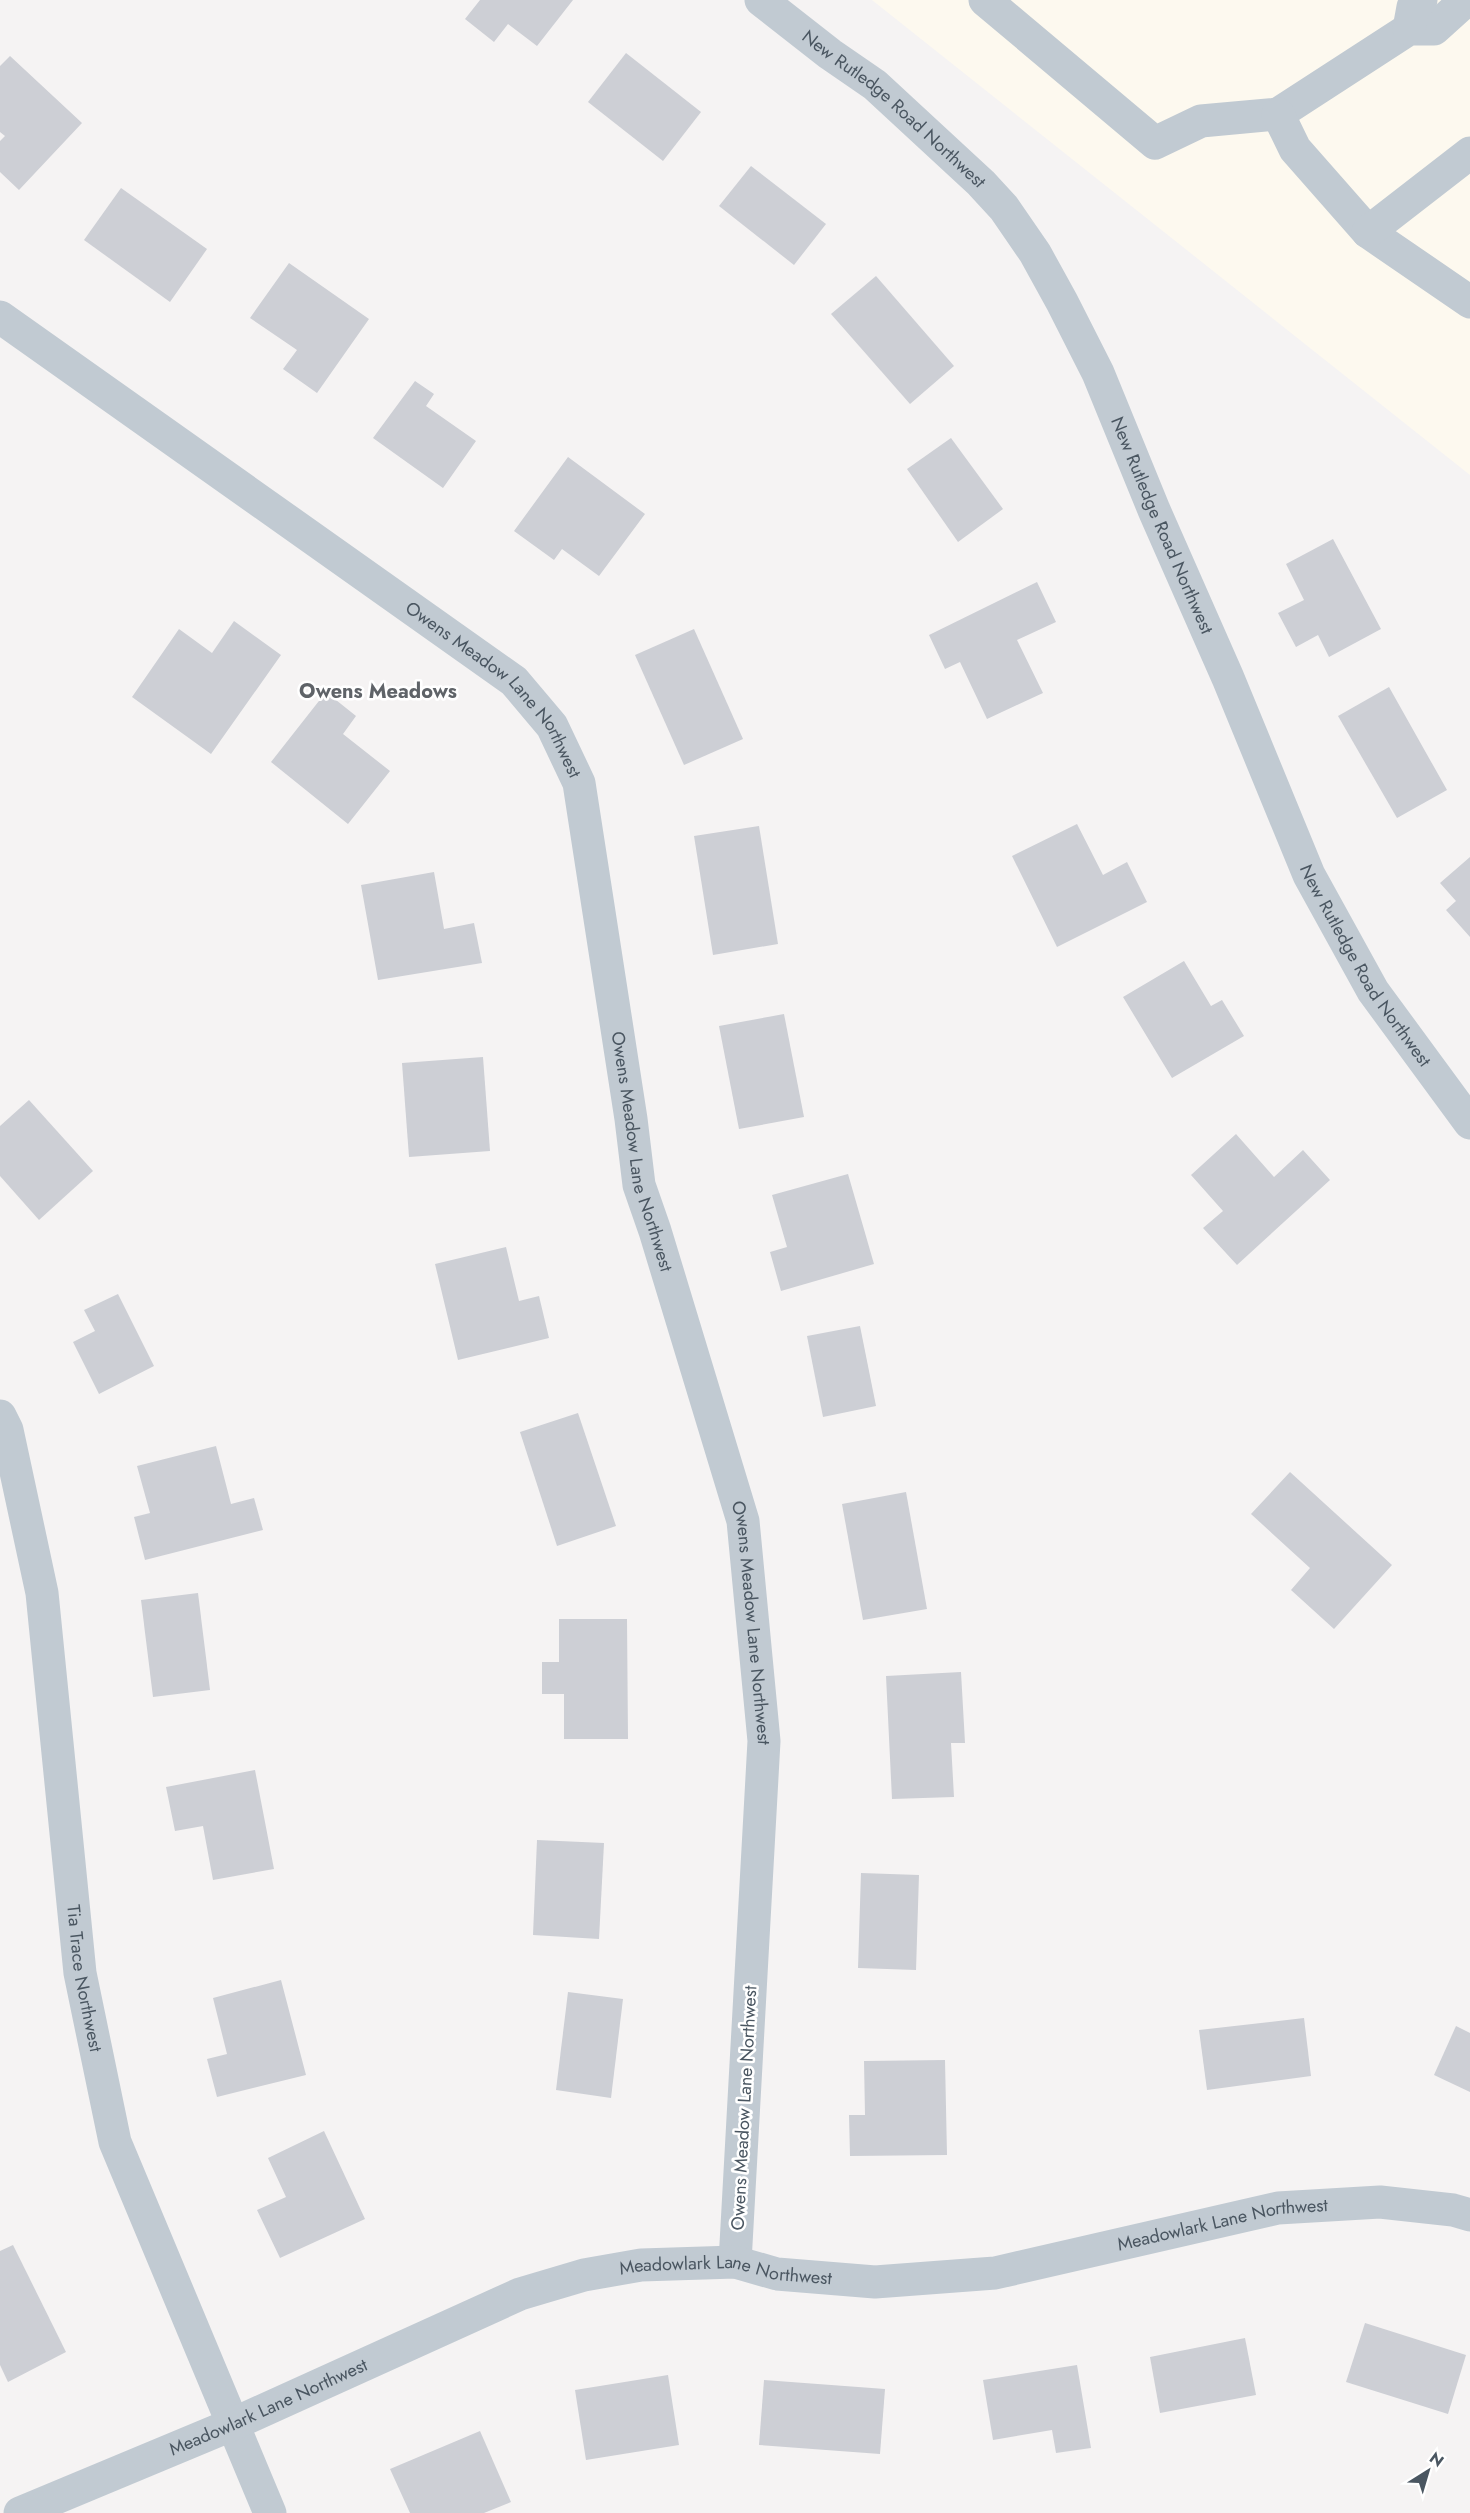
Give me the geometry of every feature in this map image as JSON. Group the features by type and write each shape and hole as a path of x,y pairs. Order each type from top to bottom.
{"street":[{"name":"New Rutledge Road Northwest","path":"761,0 830,54 875,85 981,183 1004,208 1035,253 1098,374 1154,510 1228,678 1309,875 1372,992 1470,1123"},
{"path":"985,0 1155,142 1201,121 1278,114 1415,14 1434,29 1466,0"},
{"path":"1278,114 1295,149 1368,232 1470,301"},
{"path":"1368,232 1470,153"},
{"name":"Owens Meadow Lane Northwest","path":"0,317 514,681 552,726 579,783 631,1119 639,1185 743,1521 764,1741 735,2262"},
{"name":"Tia Trace Northwest","path":"0,1416 7,1430 42,1593 80,1974 115,2142 231,2425 270,2513"},
{"name":"Meadowlark Lane Northwest","path":"20,2513 231,2425 520,2294 584,2275 641,2265 735,2262 777,2274 875,2282 995,2273 1278,2208 1380,2202 1453,2210 1470,2215"}],"shaded area":[{"path":"872,0 1470,0 1470,475"}],"building":[{"path":"480,0 573,0 537,46 508,24 494,42 465,19"},
{"path":"626,53 701,112 663,161 588,102"},
{"path":"10,56 82,123 19,190 0,172 0,141 5,136 0,132 0,66"},
{"path":"751,166 826,224 794,265 719,206"},
{"path":"121,188 207,249 170,302 84,240"},
{"path":"289,263 369,319 317,393 283,369 297,350 250,318"},
{"path":"876,276 954,366 910,404 831,314"},
{"path":"415,381 434,394 426,406 476,441 443,488 373,438"},
{"path":"951,438 1003,509 958,542 907,469"},
{"path":"568,457 645,514 599,576 562,549 554,560 514,531"},
{"path":"1333,539 1381,629 1329,657 1318,635 1296,647 1278,613 1304,600 1286,564"},
{"path":"1037,582 1056,622 1017,640 1043,693 987,719 960,662 945,669 929,635"},
{"path":"234,621 281,655 211,754 132,697 179,629 212,653"},
{"path":"694,629 743,739 684,765 635,655"},
{"path":"1389,687 1447,790 1397,818 1338,716"},
{"path":"326,692 356,716 343,734 390,771 348,824 271,762"},
{"path":"1077,824 1103,875 1127,862 1147,902 1057,947 1012,856"},
{"path":"759,826 778,944 713,955 694,836"},
{"path":"1470,857 1470,937 1446,910 1456,901 1440,883"},
{"path":"434,872 444,929 474,923 482,963 378,980 361,885"},
{"path":"1184,961 1211,1006 1222,1000 1244,1036 1172,1078 1123,997"},
{"path":"784,1014 804,1117 739,1129 719,1026"},
{"path":"483,1057 490,1151 409,1157 402,1063"},
{"path":"29,1100 93,1171 39,1220 0,1176 0,1126"},
{"path":"1236,1134 1274,1177 1303,1150 1330,1180 1237,1265 1203,1228 1223,1211 1191,1175"},
{"path":"848,1174 874,1264 781,1291 770,1252 787,1247 772,1195"},
{"path":"506,1247 519,1301 539,1296 549,1338 458,1360 435,1264"},
{"path":"118,1294 154,1366 99,1394 73,1342 95,1331 84,1310"},
{"path":"860,1326 876,1406 823,1417 807,1336"},
{"path":"578,1413 616,1526 557,1546 520,1432"},
{"path":"216,1446 231,1504 254,1498 263,1530 145,1560 134,1517 150,1513 137,1466"},
{"path":"1290,1472 1392,1565 1334,1629 1291,1590 1310,1568 1251,1514"},
{"path":"906,1492 927,1609 863,1620 842,1504"},
{"path":"198,1593 210,1690 153,1697 141,1600"},
{"path":"559,1619 627,1619 628,1739 564,1739 564,1694 542,1694 542,1662 559,1662"},
{"path":"961,1672 965,1743 951,1743 954,1797 892,1799 886,1676"},
{"path":"255,1770 274,1869 213,1880 203,1826 175,1831 166,1787"},
{"path":"537,1840 604,1843 599,1939 533,1935"},
{"path":"861,1873 919,1875 916,1970 858,1968"},
{"path":"281,1980 306,2075 217,2097 207,2059 227,2054 213,1998"},
{"path":"568,1992 623,1999 611,2098 556,2090"},
{"path":"1304,2018 1311,2076 1207,2090 1199,2030"},
{"path":"1456,2026 1470,2033 1470,2092 1434,2075"},
{"path":"945,2060 947,2155 850,2156 849,2115 865,2115 864,2061"},
{"path":"324,2131 365,2219 280,2258 257,2210 286,2197 268,2158"},
{"path":"13,2245 66,2352 8,2382 0,2365 0,2251"},
{"path":"1365,2323 1466,2355 1448,2414 1346,2382"},
{"path":"1245,2338 1256,2395 1160,2413 1150,2357"},
{"path":"1077,2365 1091,2448 1056,2453 1052,2430 993,2440 983,2380"},
{"path":"668,2375 679,2445 586,2460 575,2390"},
{"path":"764,2380 885,2389 880,2454 759,2445"},
{"path":"480,2431 511,2502 484,2513 410,2513 390,2469"}],"district":[{"name":"Owens Meadows","path":"378,691"}]}
